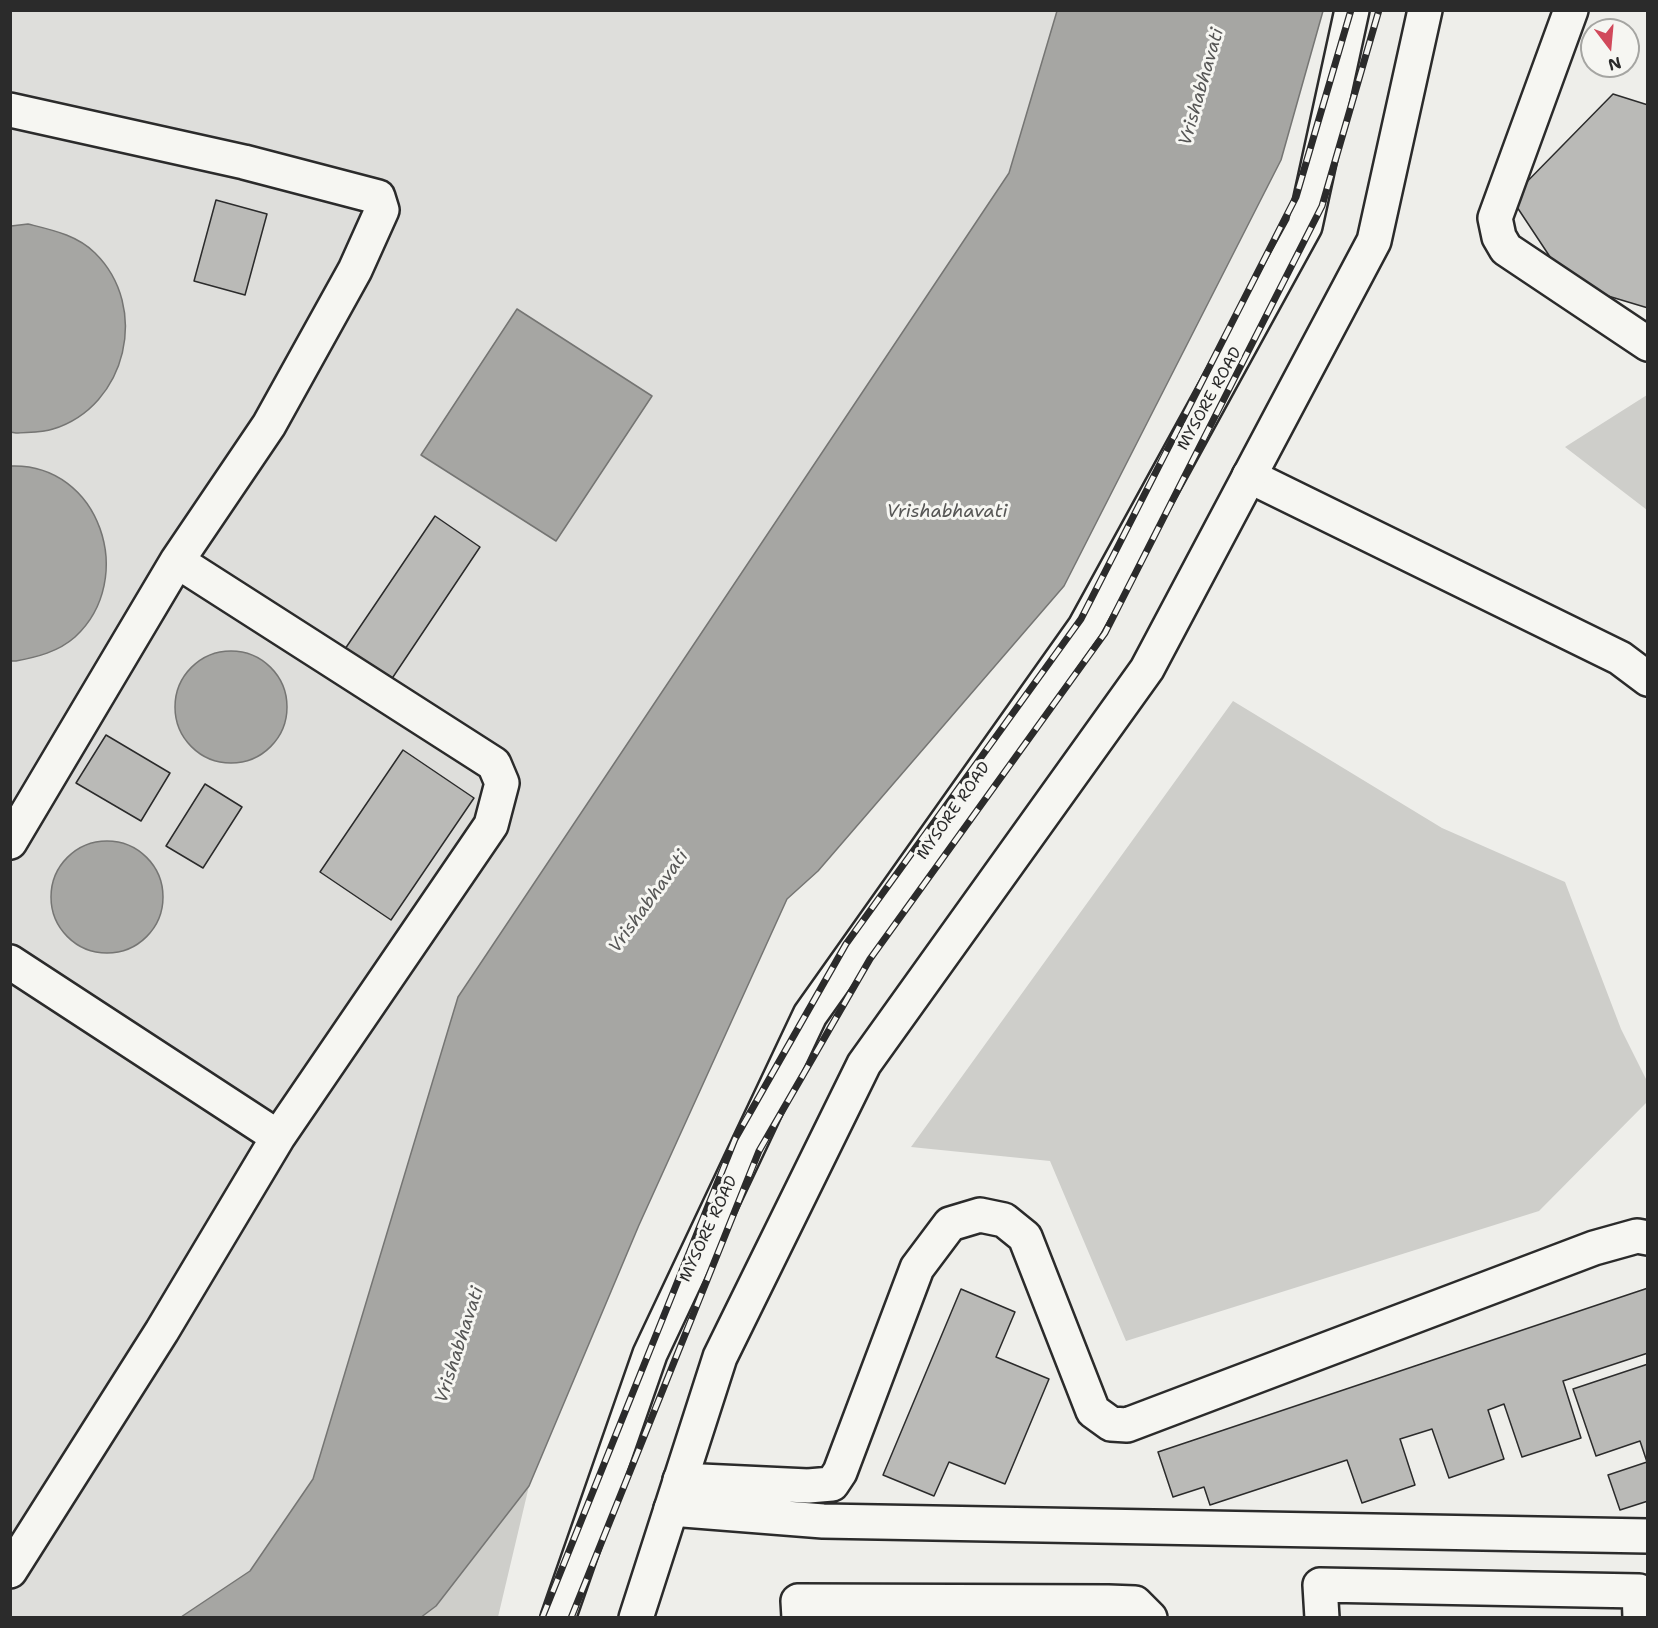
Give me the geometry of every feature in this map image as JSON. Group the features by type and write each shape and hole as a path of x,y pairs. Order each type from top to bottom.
{"main road":[{"name":"MYSORE ROAD","path":"558,1617 650,1354 810,1015 1084,627 1305,226 1352,10"},
{"path":"636,1617 720,1357 864,1064 1147,669 1374,241 1425,10"},
{"path":"1571,10 1495,218 1499,237 1506,249 1647,344"},
{"path":"10,110 243,162 378,197 382,210 350,281 269,425 177,561 10,842"},
{"path":"1249,476 1620,658 1647,679"},
{"path":"10,1571 162,1331 278,1137 491,825 502,783 494,764 177,561"},
{"path":"10,962 278,1137"},
{"path":"823,1521 832,1484 840,1472 917,1268 950,1224 980,1215 1004,1220 1025,1237 1093,1411 1111,1424 1127,1425 1594,1248 1637,1236 1647,1238"},
{"path":"676,1495 832,1484"},
{"path":"676,1495 823,1521 1647,1536"},
{"path":"1322,1617 1320,1585 1639,1591 1640,1617"},
{"path":"799,1617 798,1601 1108,1602 1135,1604 1150,1617"}],"shaded area":[{"path":"11,11 1057,11 1009,173 458,997 313,1479 250,1571 181,1617 11,1618"},
{"path":"1647,395 1647,510 1565,447"},
{"path":"1233,701 1442,828 1565,882 1621,1029 1647,1081 1647,1102 1539,1211 1126,1341 1050,1161 911,1147"},
{"path":"529,1486 498,1617 420,1618 436,1606"}],"water":[{"name":"Vrishabhavati","path":"1057,11 1323,11 1281,160 1064,586 818,871 787,899 639,1225 529,1486 436,1606 420,1618 181,1617 250,1571 313,1479 458,997 1009,173"},
{"path":"28,224 72,237 95,253 112,275 122,300 125,326 122,353 113,377 99,399 78,417 53,429 16,433 10,432 11,226"},
{"path":"517,309 652,396 556,541 421,455"},
{"path":"11,466 42,470 67,483 87,503 100,529 106,557 104,585 94,613 75,637 54,650 16,661 10,661"},
{"path":"231,651 252,655 271,667 283,686 287,707 283,728 271,747 252,759 231,763 210,759 191,747 179,728 175,707 179,686 191,667 210,655"},
{"path":"107,841 128,845 147,857 159,876 163,897 159,918 147,937 128,949 107,953 86,949 67,937 55,918 51,897 55,876 67,857 86,845"}],"building":[{"path":"1613,94 1648,105 1648,308 1568,284 1511,198"},
{"path":"216,200 267,214 245,295 194,281"},
{"path":"435,516 480,547 391,680 345,649"},
{"path":"106,735 170,773 141,821 76,783"},
{"path":"403,750 474,798 391,920 320,872"},
{"path":"205,784 242,807 203,868 166,846"},
{"path":"1648,1288 1648,1353 1563,1381 1581,1438 1522,1457 1504,1404 1488,1410 1504,1459 1449,1478 1432,1429 1400,1439 1415,1485 1362,1503 1347,1460 1210,1505 1204,1487 1173,1497 1158,1452"},
{"path":"961,1289 1015,1312 996,1357 1049,1379 1005,1484 949,1462 934,1496 883,1475"},
{"path":"1648,1364 1648,1501 1620,1510 1608,1475 1647,1462 1640,1441 1596,1456 1573,1389"}],"railway":[{"path":"542,1618 735,1139 846,944 1081,619 1296,197 1351,10"},
{"path":"571,1618 759,1151 870,959 1105,633 1322,206 1379,10"}]}
